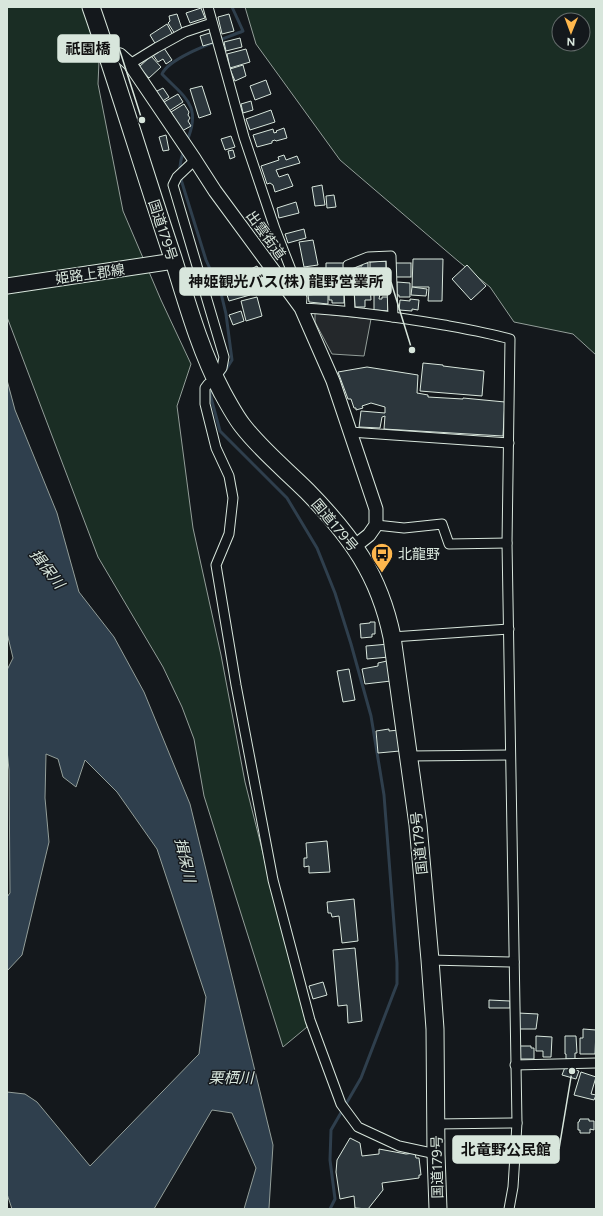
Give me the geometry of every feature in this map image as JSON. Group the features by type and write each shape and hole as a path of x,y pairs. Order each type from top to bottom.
{"highway":[{"name":"国道179号","path":"91,7 207,361 222,392 242,425 333,518 355,546 367,567 388,614 418,825 430,960 435,1029 438,1209"}],"main road":[{"name":"姫路上郡線","path":"7,286 138,268 174,261"}],"street":[{"path":"208,7 244,137 275,229 302,298 301,308 392,317 493,334 510,339 507,543 516,1123 513,1187 509,1209"},
{"path":"130,64 185,32 212,23"},
{"name":"出雲街道","path":"107,53 120,55 130,64 215,191 301,308 333,381 376,509 376,525"},
{"path":"195,160 180,174 173,185 224,358 222,368 219,372"},
{"path":"350,312 348,265 368,256 391,256 392,317"},
{"path":"208,384 205,388 205,404 216,448 228,476 233,498 229,534 216,565 246,741 273,880 310,1020 341,1104 358,1128 399,1146 436,1154"},
{"path":"350,432 509,442"},
{"path":"355,546 369,535 376,525 404,528 442,524 449,544 507,543"},
{"path":"392,637 509,629"},
{"path":"409,756 510,755"},
{"path":"430,960 514,962"},
{"path":"515,1065 596,1063"},
{"path":"436,1124 516,1123"}],"green space":[{"path":"7,7 83,7 99,61 98,84 123,211 161,300 191,364 177,406 193,528 221,655 245,782 307,1027 283,1047 204,796 194,739 182,707 163,667 98,557 7,317"},
{"path":"245,7 596,7 596,355 573,334 514,322 490,287 340,160 256,44"}],"shaded area":[{"path":"315,313 371,319 364,356 332,354 315,322"}],"water":[{"path":"7,380 15,410 57,513 79,592 114,637 144,692 190,804 273,1145 270,1209 244,1209 256,1168 232,1113 212,1110 154,1209 12,1209 7,1194 7,1092 25,1094 37,1102 90,1166 199,1054 206,997 157,849 117,792 85,760 76,787 63,777 58,759 46,754 45,798 49,842 22,955 7,971 7,897 10,893 7,670 13,658 7,633"}],"building":[{"path":"201,8 205,18 190,23 186,13"},
{"path":"177,14 182,29 175,34 168,23 170,21 169,16"},
{"path":"229,14 234,31 222,34 218,17"},
{"path":"167,24 173,35 156,45 150,35"},
{"path":"213,32 216,42 203,46 200,36"},
{"path":"240,38 242,47 226,51 224,42"},
{"path":"164,48 172,60 166,64 163,59 158,62 153,55"},
{"path":"246,49 250,62 230,68 227,54"},
{"path":"151,56 161,67 149,78 139,67"},
{"path":"243,65 246,76 235,81 230,69"},
{"path":"266,80 271,94 255,100 250,86"},
{"path":"202,86 211,114 199,118 190,89"},
{"path":"163,88 169,97 161,102 155,92"},
{"path":"178,94 183,102 169,111 164,102"},
{"path":"251,101 253,110 243,113 241,104"},
{"path":"184,104 189,112 188,115 190,118 188,121 191,126 182,131 171,112"},
{"path":"271,110 275,122 250,130 246,119"},
{"path":"284,128 287,138 275,140 272,141 272,143 257,147 253,135 273,129 274,133"},
{"path":"166,135 169,150 163,151 159,137"},
{"path":"231,136 235,147 225,150 221,139"},
{"path":"233,150 235,157 230,159 228,151"},
{"path":"284,155 286,160 297,156 300,163 276,170 279,177 288,174 293,186 275,192 273,185 270,183 267,184 261,166 279,160 278,157"},
{"path":"322,185 325,205 315,206 312,187"},
{"path":"334,195 336,207 327,208 326,196"},
{"path":"296,202 299,213 279,218 277,208"},
{"path":"270,224 276,236 267,240 261,228"},
{"path":"304,229 306,238 288,243 285,234"},
{"path":"313,240 318,265 304,267 299,242"},
{"path":"275,241 282,256 273,261 269,254 272,252 268,244"},
{"path":"413,259 443,259 442,301 428,301 429,287 412,287"},
{"path":"386,261 386,275 370,275 370,262"},
{"path":"326,263 344,263 344,279 328,279"},
{"path":"362,263 368,263 368,279 353,278 354,268 357,266 362,266"},
{"path":"395,263 411,263 411,277 395,277"},
{"path":"467,265 486,286 471,300 452,279"},
{"path":"257,266 260,271 262,270 267,279 259,284 251,269"},
{"path":"241,270 250,295 229,301 221,277"},
{"path":"328,282 333,282 333,288 344,288 344,303 332,303 332,300 329,300 329,292 332,292 332,290 328,290"},
{"path":"397,282 410,283 410,297 399,297 399,295 397,295"},
{"path":"354,284 370,284 371,300 365,300 365,307 355,307"},
{"path":"412,287 427,289 426,296 411,295"},
{"path":"319,288 328,288 328,304 309,302 308,295 319,294"},
{"path":"374,294 380,294 379,299 382,299 382,297 388,297 388,311 374,310"},
{"path":"257,297 262,316 246,321 241,301"},
{"path":"410,299 419,300 418,310 399,310 400,300 410,301"},
{"path":"241,311 244,321 233,325 229,315"},
{"path":"423,363 484,371 482,396 420,391"},
{"path":"367,367 418,375 417,393 428,395 428,397 463,398 505,402 503,436 384,429 385,416 382,417 380,428 359,427 361,411 385,413 385,407 371,403 356,410 351,399 348,399 338,372"},
{"path":"375,622 375,634 372,634 372,637 361,638 360,624"},
{"path":"389,644 389,657 367,659 366,646"},
{"path":"387,661 391,681 365,684 362,669 378,666 378,663"},
{"path":"349,669 355,700 343,702 337,671"},
{"path":"389,729 389,731 399,730 400,751 378,753 376,731"},
{"path":"327,841 330,872 309,873 309,866 304,867 304,858 307,858 306,843"},
{"path":"354,899 358,941 342,943 339,916 332,917 331,913 328,913 327,902"},
{"path":"355,948 362,1021 348,1023 347,1005 338,1006 333,950"},
{"path":"323,982 327,995 313,999 309,986"},
{"path":"489,1000 510,1001 510,1008 489,1008"},
{"path":"518,1013 538,1014 536,1029 519,1029"},
{"path":"583,1029 596,1030 595,1054 580,1054 580,1038 583,1038"},
{"path":"536,1036 552,1037 551,1057 543,1057 543,1051 536,1051"},
{"path":"565,1036 576,1036 577,1053 575,1053 575,1059 566,1059"},
{"path":"519,1046 531,1046 531,1048 534,1048 534,1059 518,1059"},
{"path":"565,1067 579,1071 576,1079 562,1075"},
{"path":"581,1072 596,1077 591,1094 596,1095 594,1100 574,1095"},
{"path":"580,1119 589,1119 589,1121 594,1121 594,1130 590,1129 590,1133 580,1133 580,1130 578,1130 578,1122"},
{"path":"350,1138 360,1143 362,1156 379,1154 379,1149 406,1154 415,1153 416,1158 419,1158 421,1175 419,1175 419,1178 382,1183 383,1190 368,1209 355,1208 354,1196 340,1199 336,1172 337,1160"}],"waterway":[{"path":"187,141 193,119 192,110 184,96 162,74 167,67 186,55 211,43 243,31 232,7"},
{"path":"184,150 179,173 206,260 221,293 226,314 232,360 222,376"},
{"path":"214,388 210,394 220,431 287,498 317,548 335,593 371,716 384,795 397,963 397,984 361,1078 331,1130 330,1160 335,1199 330,1209"}],"place":[{"name":"祇園橋","path":"142,120"},
{"name":"神姫観光バス(株) 龍野営業所","path":"412,350"},
{"name":"北龍野","path":"382,574"},
{"name":"北竜野公民館","path":"572,1071"}],"water label":[{"name":"揖保川","path":"47,569"},
{"name":"揖保川","path":"185,860"},
{"name":"栗栖川","path":"231,1078"}]}
